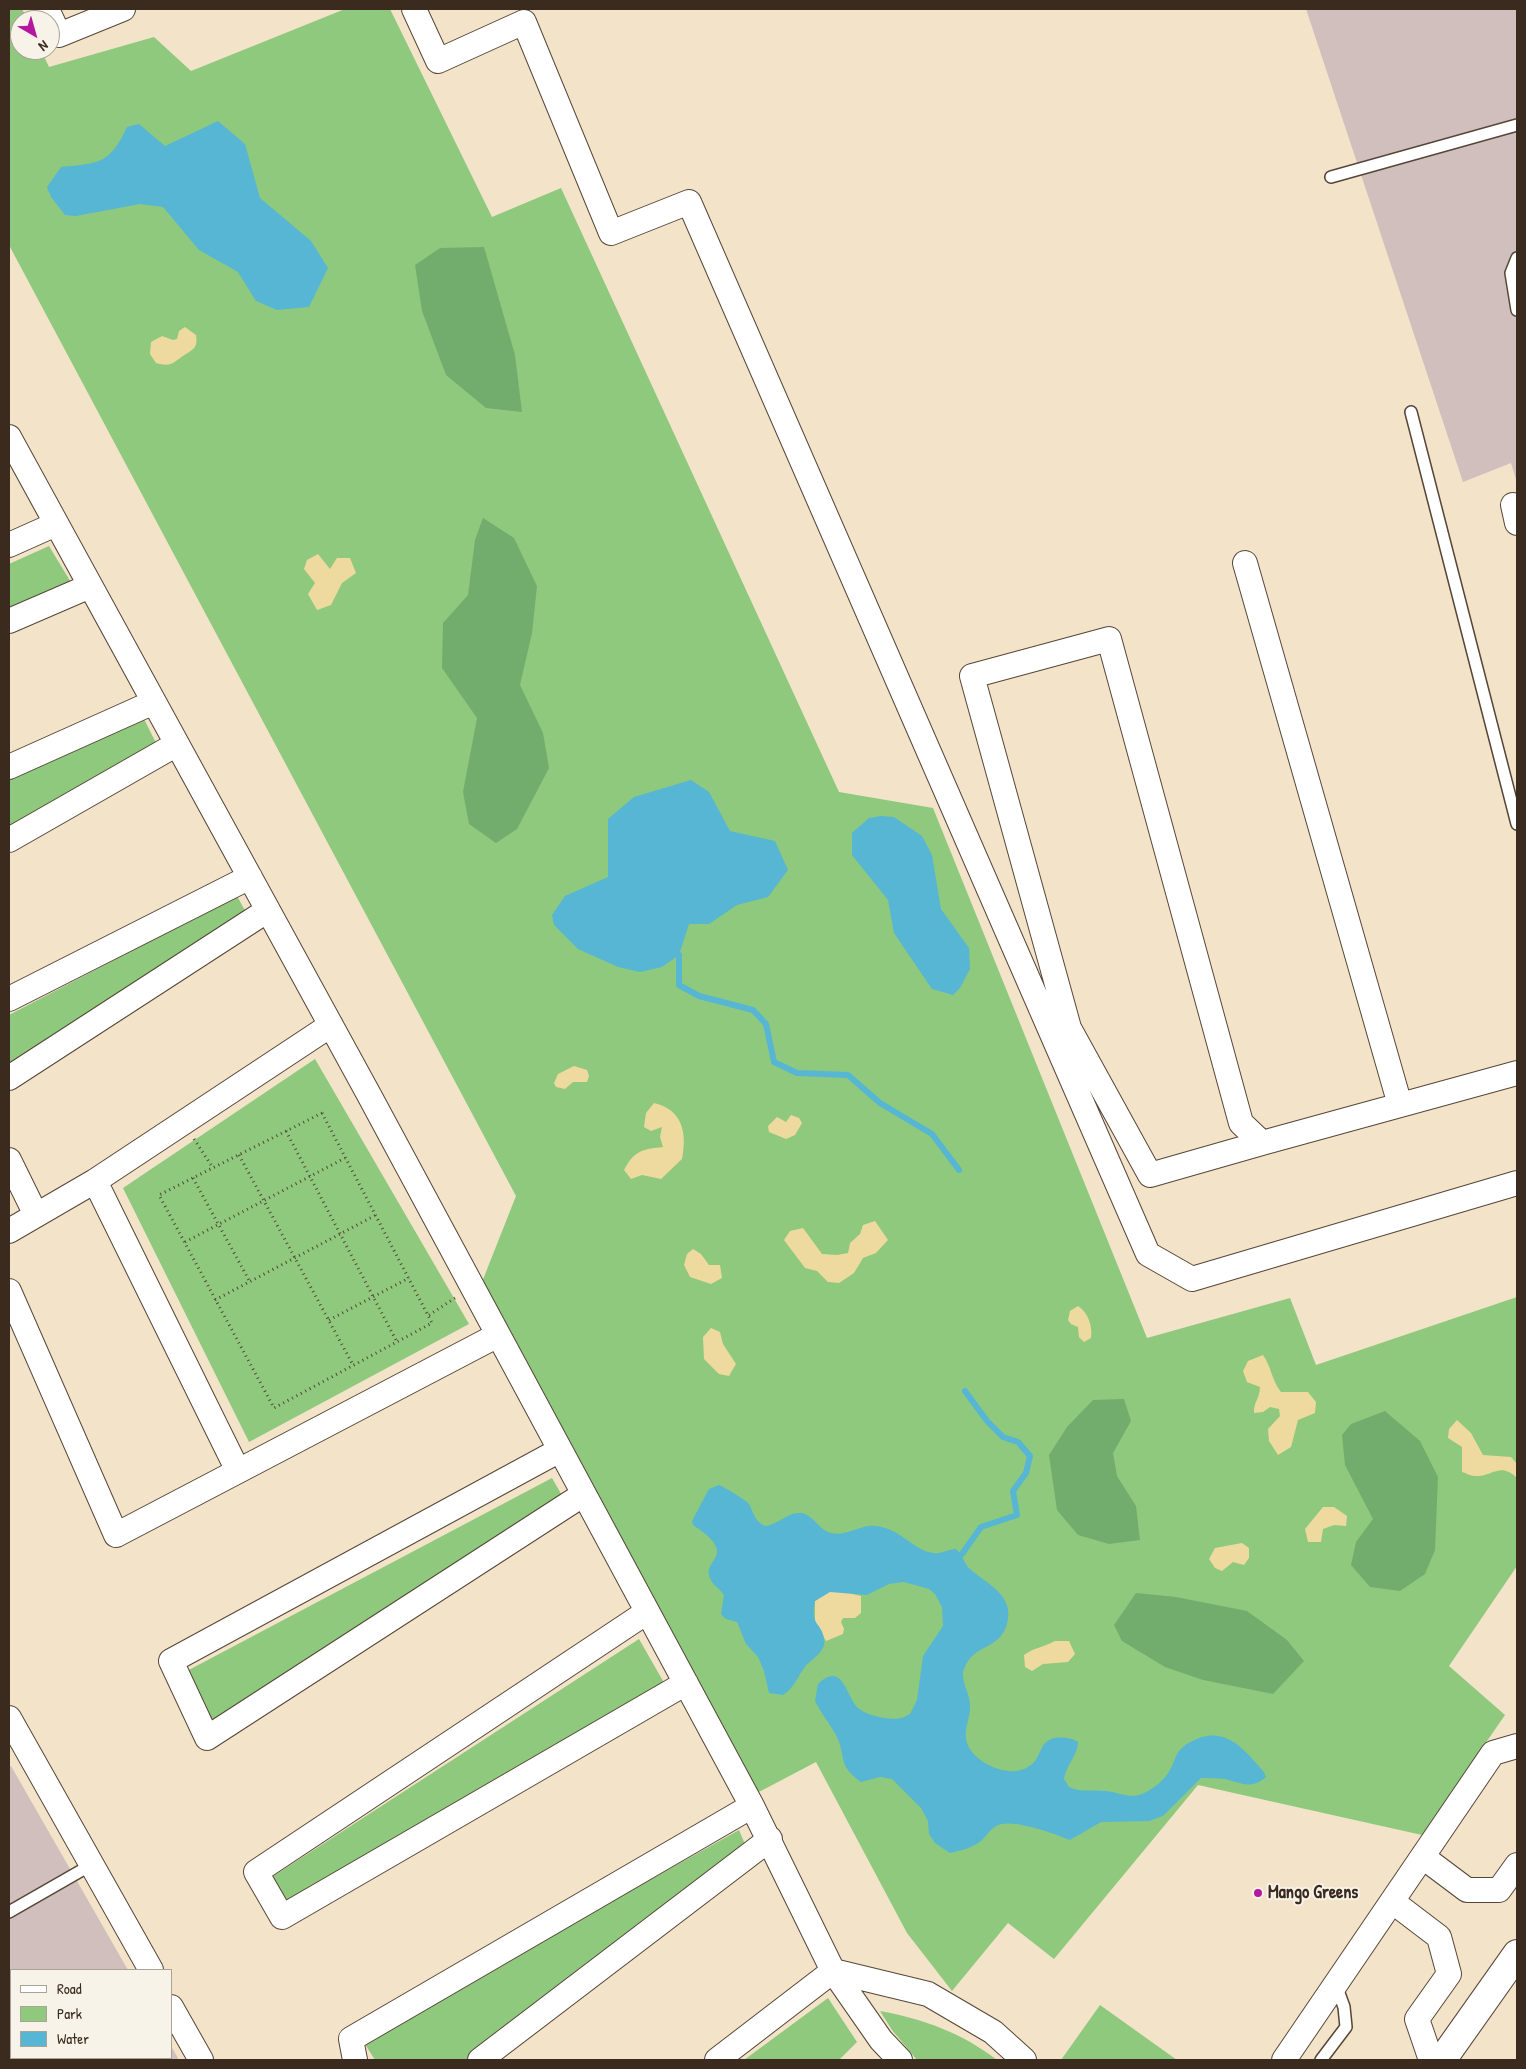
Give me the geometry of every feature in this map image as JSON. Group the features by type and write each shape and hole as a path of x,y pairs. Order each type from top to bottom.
{"street":[{"path":"47,9 59,35 123,9"},
{"path":"414,9 438,61 524,22 611,233 689,202 1148,1254 1192,1279 1517,1183"},
{"path":"9,437 331,1025 770,1839 833,1971 881,2040 900,2060"},
{"path":"9,545 56,524"},
{"path":"1245,563 1400,1105"},
{"path":"9,621 90,586"},
{"path":"1262,1143 1241,1123 1109,639 972,676 1069,1028 1150,1175 1517,1073"},
{"path":"9,767 154,702"},
{"path":"9,840 177,744"},
{"path":"9,999 250,877"},
{"path":"9,1078 268,910"},
{"path":"9,1231 95,1181 331,1025"},
{"path":"9,1160 36,1215"},
{"path":"95,1181 238,1471"},
{"path":"9,1291 116,1535 498,1335"},
{"path":"560,1450 171,1661 207,1738 584,1494"},
{"path":"648,1612 256,1872 282,1917 686,1683"},
{"path":"9,1718 150,1969"},
{"path":"1284,2060 1493,1753 1517,1746"},
{"path":"355,2060 350,2039 752,1806"},
{"path":"480,2060 770,1839"},
{"path":"1423,1857 1468,1890 1499,1890 1517,1866"},
{"path":"1393,1902 1439,1937 1449,1974 1417,2019 1431,2060"},
{"path":"1442,2060 1517,1954"},
{"path":"716,2060 833,1971"},
{"path":"833,1971 928,1994 993,2032 1024,2060"},
{"path":"172,2009 201,2060"}],"lane":[{"path":"1331,177 1517,125"},
{"path":"1517,258 1511,273 1517,310"},
{"path":"1411,412 1517,824"},
{"path":"9,1912 91,1865"},
{"path":"1321,2060 1346,2027 1344,2007 1336,1985"}],"path":[{"path":"322,1113 432,1323 274,1408 159,1195 239,1155 322,1113"},
{"path":"183,1123 213,1168"},
{"path":"286,1131 398,1342"},
{"path":"239,1155 353,1365"},
{"path":"184,1242 345,1158"},
{"path":"193,1178 250,1282"},
{"path":"216,1300 376,1215"},
{"path":"329,1320 409,1278"},
{"path":"429,1315 473,1287"}],"shaded area":[{"path":"1306,9 1517,9 1517,483 1511,463 1463,482"},
{"path":"11,1766 127,1969 10,1969 10,2059 172,2059 172,2048 179,2060 9,2060 9,1767"}],"green space":[{"path":"9,9 23,10 10,10 10,60 46,60 49,67 154,37 191,71 345,9 390,9 492,217 561,188 839,792 933,808 1147,1338 1290,1298 1316,1365 1517,1297 1517,1566 1449,1666 1505,1715 1422,1835 1198,1785 1054,1959 1008,1923 952,1991 907,1933 816,1762 757,1793 482,1282 516,1196 9,245"},
{"path":"484,247 515,355 522,412 486,408 446,375 422,311 415,265 440,248"},
{"path":"483,518 514,538 537,586 532,633 520,685 543,733 549,768 517,829 496,843 469,824 463,792 477,718 442,668 443,623 468,595 475,540"},
{"path":"49,546 72,584 9,612 9,564"},
{"path":"143,717 158,747 9,829 9,779"},
{"path":"237,896 248,916 9,1069 9,1015"},
{"path":"315,1059 469,1324 249,1442 123,1188"},
{"path":"1124,1399 1131,1421 1113,1453 1117,1476 1136,1506 1140,1540 1109,1544 1078,1535 1057,1510 1049,1455 1067,1427 1093,1400"},
{"path":"1385,1411 1420,1441 1438,1477 1435,1550 1425,1574 1400,1591 1370,1587 1351,1565 1356,1542 1373,1519 1345,1465 1342,1435 1351,1424"},
{"path":"552,1478 564,1499 212,1725 185,1672"},
{"path":"1136,1593 1176,1597 1247,1611 1287,1640 1304,1661 1273,1694 1203,1680 1165,1667 1122,1641 1114,1625"},
{"path":"639,1639 667,1688 289,1903 272,1877"},
{"path":"739,1830 747,1849 468,2060 375,2060 363,2041"},
{"path":"828,1998 857,2042 839,2060 744,2060"},
{"path":"1100,2005 1177,2060 1061,2060"},
{"path":"880,2011 912,2018 942,2028 984,2050 997,2060 917,2060 892,2030"}],"sand":[{"path":"185,327 196,335 195,347 173,363 166,365 156,363 150,354 151,342 162,336 173,340 177,339 179,331"},
{"path":"318,554 330,569 337,558 350,558 356,573 342,583 331,605 317,610 308,594 315,583 304,569 307,560"},
{"path":"574,1066 587,1070 589,1076 587,1082 573,1082 565,1089 556,1087 554,1083 558,1074"},
{"path":"654,1103 664,1106 671,1111 681,1124 684,1140 682,1159 661,1179 642,1175 631,1179 624,1170 635,1155 644,1150 663,1147 660,1137 662,1127 651,1131 644,1127 646,1113"},
{"path":"791,1115 799,1118 802,1123 795,1135 786,1139 769,1132 768,1126 777,1117 786,1122"},
{"path":"875,1221 888,1240 876,1253 863,1258 854,1273 839,1283 828,1282 817,1271 805,1268 784,1240 790,1231 803,1228 822,1254 837,1255 848,1253 850,1243 860,1234 863,1225"},
{"path":"693,1249 701,1254 709,1265 720,1265 722,1278 711,1284 690,1277 684,1265 687,1254"},
{"path":"1078,1306 1087,1316 1091,1329 1091,1338 1084,1342 1079,1337 1078,1327 1071,1324 1068,1320 1070,1311"},
{"path":"711,1328 720,1332 723,1344 736,1364 729,1376 719,1374 704,1359 703,1337"},
{"path":"1263,1355 1281,1392 1308,1392 1316,1402 1315,1413 1298,1420 1291,1447 1278,1455 1269,1441 1268,1429 1280,1416 1279,1409 1270,1407 1263,1412 1254,1413 1260,1387 1247,1382 1243,1371 1248,1361"},
{"path":"1457,1420 1471,1433 1483,1455 1511,1457 1517,1464 1517,1478 1511,1473 1501,1470 1481,1476 1462,1472 1462,1447 1448,1438 1449,1429"},
{"path":"1323,1507 1334,1507 1347,1516 1346,1526 1334,1525 1323,1529 1321,1542 1308,1542 1305,1529"},
{"path":"1242,1543 1249,1548 1249,1558 1244,1565 1233,1562 1222,1571 1215,1568 1209,1559 1215,1548"},
{"path":"840,1591 861,1596 861,1613 855,1618 843,1618 841,1622 844,1629 843,1634 826,1641 815,1622 815,1601 829,1592"},
{"path":"1055,1641 1069,1641 1075,1654 1068,1662 1043,1664 1032,1671 1025,1667 1024,1655"}],"water":[{"path":"218,121 245,144 260,198 311,241 328,268 309,307 277,310 256,301 238,272 199,250 163,207 140,204 76,216 65,215 51,197 47,187 61,167 95,162 109,155 127,127 139,124 165,146"},
{"path":"691,780 709,792 730,831 775,841 788,870 768,897 737,905 709,924 689,924 679,955 662,967 640,972 618,967 578,949 554,925 552,915 565,896 608,877 608,819 634,797"},
{"path":"881,816 894,817 922,836 932,855 941,909 969,948 970,969 960,988 953,995 932,989 894,933 888,900 852,855 852,833 869,818"},
{"path":"719,1485 747,1502 756,1519 765,1526 791,1514 800,1513 809,1516 823,1529 831,1533 837,1534 876,1526 893,1531 927,1552 937,1553 956,1549 961,1554 968,1568 997,1590 1006,1603 1008,1610 1006,1627 998,1639 973,1655 963,1672 970,1705 966,1730 968,1747 973,1754 988,1765 1005,1771 1021,1770 1033,1764 1045,1743 1049,1740 1068,1738 1078,1742 1064,1779 1069,1787 1078,1790 1106,1791 1135,1796 1149,1791 1162,1781 1184,1746 1199,1738 1212,1735 1221,1736 1237,1744 1258,1765 1266,1777 1261,1781 1251,1784 1241,1784 1225,1779 1201,1778 1163,1816 1149,1821 1101,1822 1070,1840 1033,1827 1003,1824 996,1826 975,1845 950,1853 935,1843 929,1834 928,1821 921,1808 892,1779 880,1777 861,1782 853,1776 845,1765 836,1735 815,1701 818,1684 826,1678 833,1676 843,1683 854,1703 864,1712 891,1719 910,1714 917,1700 923,1656 943,1626 942,1607 935,1594 929,1589 904,1582 889,1584 867,1595 830,1592 815,1601 814,1615 824,1638 821,1651 805,1667 787,1692 783,1695 769,1693 764,1671 758,1657 746,1644 737,1622 726,1619 721,1614 724,1595 712,1582 709,1573 716,1557 715,1544 693,1525 692,1521 709,1489"}],"waterway":[{"path":"679,955 679,985 699,996 753,1010 766,1024 774,1062 797,1073 848,1075 880,1103 932,1134 959,1170"},
{"path":"962,1554 981,1527 1017,1515 1013,1491 1026,1473 1030,1456 1018,1442 1003,1437 987,1421 965,1391"}],"place":[{"name":"Mango Greens","path":"1258,1893"}]}
